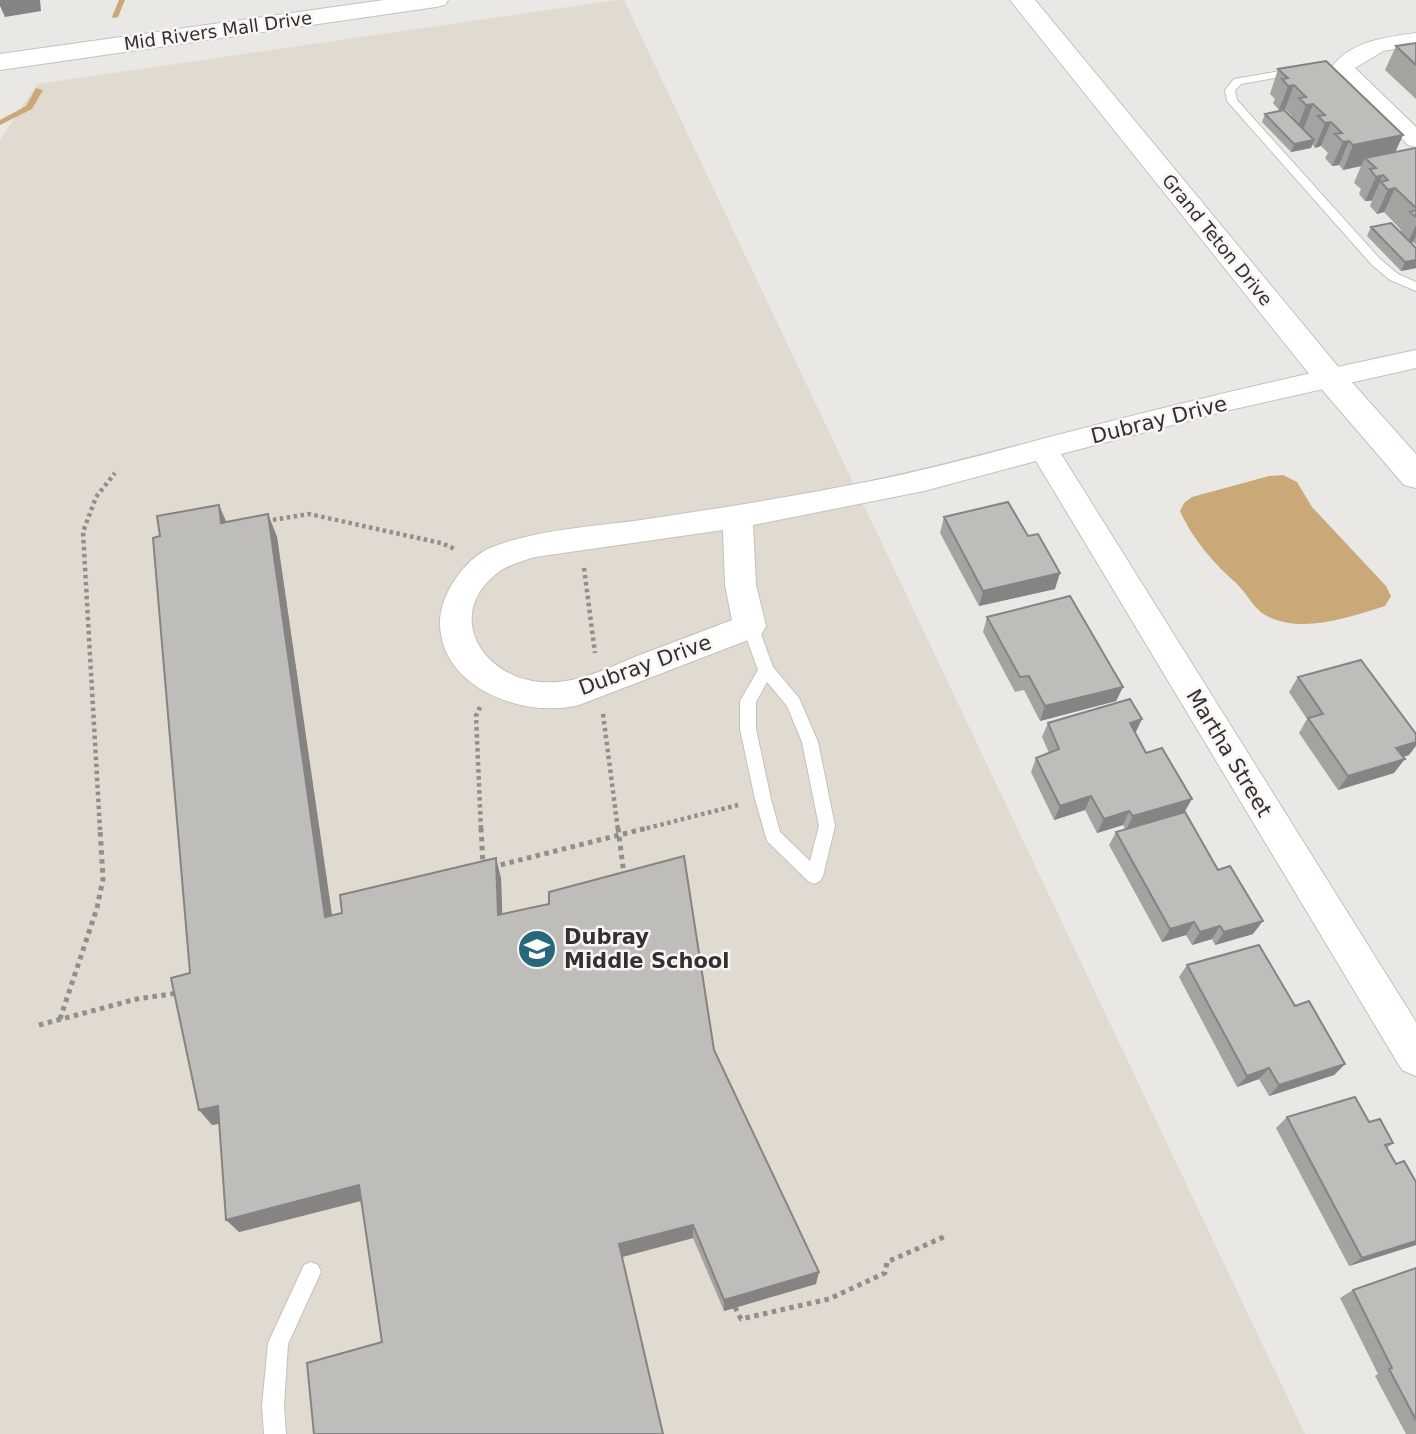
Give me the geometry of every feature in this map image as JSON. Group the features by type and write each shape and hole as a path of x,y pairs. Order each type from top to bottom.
{"street":[{"name":"Mid Rivers Mall Drive","path":"0,62 362,5 436,0"},
{"name":"Grand Teton Drive","path":"1022,0 1329,377 1416,476"},
{"path":"1416,38 1373,46 1328,68 1416,140"},
{"name":"Dubray Drive","path":"750,626 600,685 560,696 513,691 492,681 479,671 466,655 456,629 458,605 470,582 488,563 535,546 738,516 981,468 1043,448 1329,377 1416,359"},
{"name":"Martha Street","path":"1043,448 1416,1057"},
{"path":"738,516 738,575 741,601 750,626"}],"lane":[{"path":"1328,68 1238,82 1230,90 1232,101 1376,262 1394,277 1416,286"},
{"path":"750,626 766,670 793,702 810,742 827,826 814,876 773,836 763,799 748,729 748,701 766,670"},
{"path":"275,1434 272,1406 278,1343 311,1272"}],"path":[{"path":"60,1019 97,908 103,879 83,532 96,497 115,473"},
{"path":"258,523 309,514 441,543 488,563"},
{"path":"492,681 476,716 483,869 763,799"},
{"path":"39,1025 189,989"},
{"path":"735,1307 741,1320 829,1300 885,1273 887,1262 946,1236"}],"shaded area":[{"name":"Dubray Middle School","path":"624,0 1305,1434 0,1434 0,140 37,84"},
{"path":"1283,475 1297,482 1312,507 1386,586 1391,596 1385,606 1341,619 1309,624 1279,621 1265,615 1204,550 1180,511 1184,503 1192,497 1269,476"}],"building":[{"path":"1416,43 1416,65 1396,46"},
{"path":"1326,61 1403,135 1353,145 1349,141 1343,142 1335,134 1342,133 1331,122 1325,123 1318,116 1325,115 1313,104 1306,105 1299,98 1306,97 1294,85 1288,86 1282,79 1288,78 1278,69"},
{"path":"1284,110 1314,140 1294,144 1265,114"},
{"path":"1415,148 1416,208 1395,188 1388,190 1381,182 1388,180 1383,175 1376,177 1370,169 1376,168 1365,158"},
{"path":"1391,223 1416,248 1416,260 1405,262 1371,227"},
{"path":"1008,502 1028,536 1038,534 1060,573 983,591 944,517"},
{"name":"Dubray Middle School","path":"219,505 221,523 268,514 325,917 342,913 340,895 496,858 498,915 549,904 549,892 684,856 714,1050 819,1272 724,1300 693,1225 619,1244 663,1434 314,1434 307,1363 382,1342 359,1185 226,1220 218,1106 199,1110 171,978 190,973 153,538 160,536 157,516"},
{"path":"1070,596 1123,687 1045,706 1029,676 1020,677 987,617"},
{"path":"1361,660 1416,734 1416,742 1396,748 1405,759 1348,776 1308,718 1323,714 1298,677"},
{"path":"1130,699 1142,719 1130,723 1146,753 1162,748 1192,799 1133,816 1129,811 1104,819 1091,796 1060,806 1036,758 1059,749 1048,723"},
{"path":"1185,812 1218,870 1230,866 1263,921 1224,932 1220,926 1200,932 1194,922 1170,929 1116,832"},
{"path":"1259,945 1295,1006 1309,1001 1345,1064 1279,1085 1269,1068 1247,1076 1187,965"},
{"path":"1355,1097 1369,1122 1380,1119 1393,1143 1385,1145 1396,1164 1404,1161 1416,1182 1416,1241 1362,1258 1287,1117"},
{"path":"1416,1268 1416,1420 1353,1290"}],"waterway":[{"path":"115,17 122,0"},
{"path":"0,123 29,107 39,90"}],"place":[{"name":"Dubray Middle School","path":"537,949"}]}
